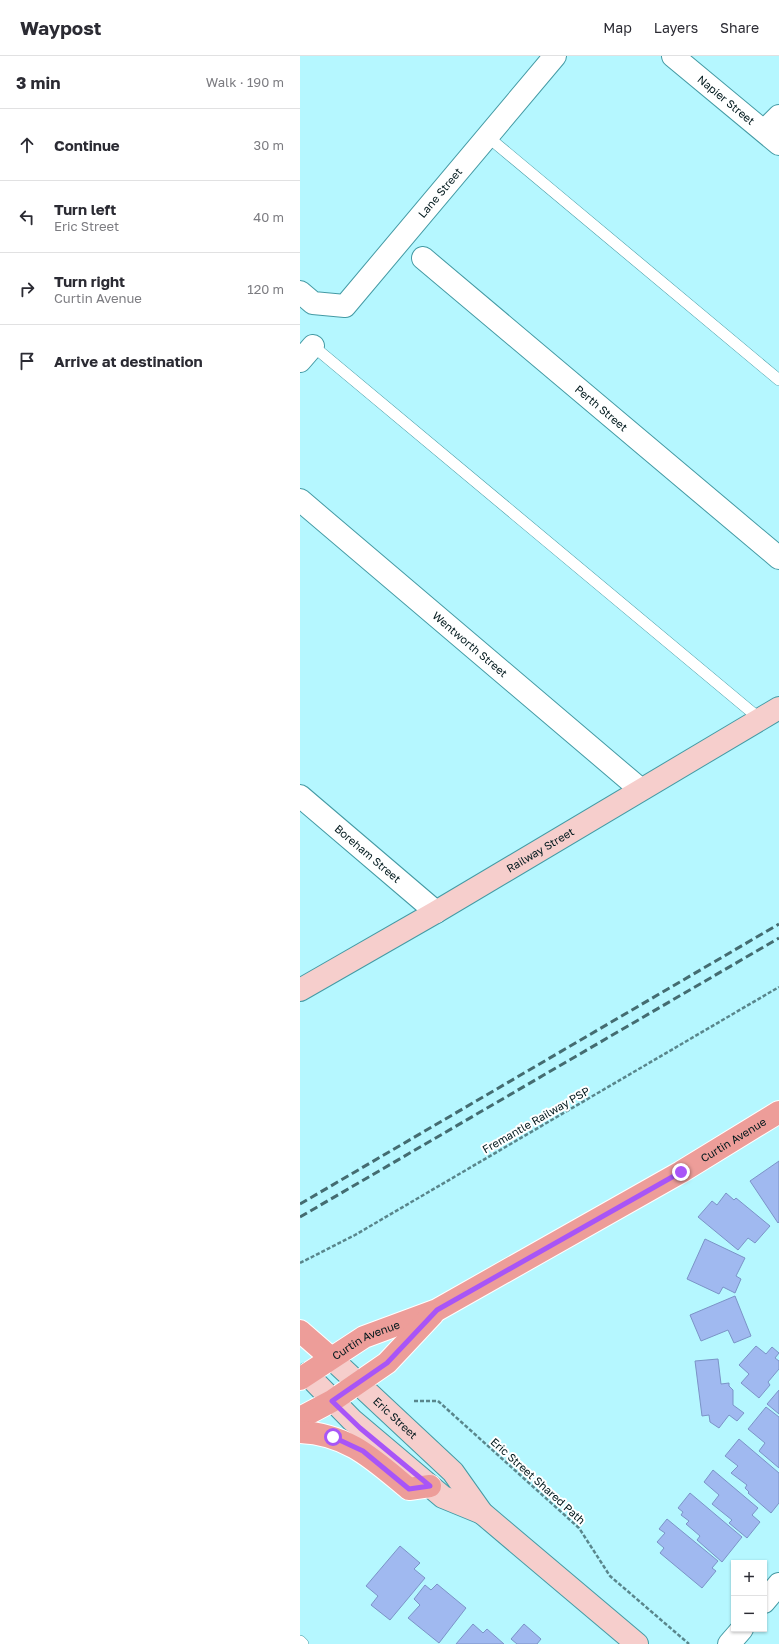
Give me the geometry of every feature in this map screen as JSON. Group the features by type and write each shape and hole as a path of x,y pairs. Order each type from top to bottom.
{"main road":[{"name":"Railway Street","path":"300,990 436,912 640,789 779,708"},
{"name":"Curtin Avenue","path":"302,1373 331,1358 364,1337 437,1310 681,1172 779,1112"},
{"name":"Curtin Avenue","path":"300,1418 332,1401 387,1363 437,1310"},
{"name":"Eric Street","path":"300,1331 453,1472 482,1513 637,1644"},
{"name":"Eric Street","path":"302,1373 360,1428 443,1497 482,1513"},
{"path":"300,1432 333,1437 348,1443 363,1451 409,1489 430,1486"}],"street":[{"name":"Lane Street","path":"307,297 345,306 555,56"},
{"name":"Napier Street","path":"673,56 772,137"},
{"path":"772,137 779,116"},
{"name":"Perth Street","path":"423,258 779,558"},
{"name":"Wentworth Street","path":"300,500 640,789"},
{"name":"Boreham Street","path":"300,796 436,912"},
{"path":"767,1598 779,1584"}],"lane":[{"path":"488,137 779,380"},
{"path":"306,353 760,719"},
{"path":"300,1641 303,1644"}],"path":[{"name":"Fremantle Railway PSP","path":"300,1263 355,1235 779,987"},
{"name":"Eric Street Shared Path","path":"414,1401 438,1401 580,1528 610,1576 689,1644"}],"building":[{"path":"779,1161 779,1222 778,1223 750,1181"},
{"path":"726,1193 734,1200 736,1198 770,1226 755,1243 748,1238 738,1250 698,1217 712,1201 717,1205"},
{"path":"705,1239 745,1258 736,1276 741,1279 735,1293 723,1287 719,1294 687,1279"},
{"path":"735,1296 751,1336 734,1343 728,1330 701,1341 690,1315"},
{"path":"756,1346 766,1354 772,1347 779,1353 775,1358 779,1361 779,1369 768,1382 770,1385 759,1398 741,1383 749,1374 739,1365"},
{"path":"718,1359 721,1384 729,1383 729,1386 733,1390 733,1405 744,1413 737,1421 729,1415 719,1428 710,1422 709,1415 702,1416 695,1361"},
{"path":"779,1390 779,1414 767,1404"},
{"path":"766,1407 779,1417 779,1468 759,1451 765,1443 748,1429"},
{"path":"739,1439 779,1473 779,1503 771,1513 748,1493 749,1492 745,1488 747,1485 731,1473 738,1466 725,1456"},
{"path":"713,1470 758,1508 752,1515 760,1522 747,1538 729,1523 732,1520 712,1504 719,1495 704,1482"},
{"path":"690,1493 742,1537 722,1562 697,1540 700,1536 686,1524 689,1521 681,1515 683,1512 678,1508"},
{"path":"667,1519 718,1561 712,1568 716,1571 702,1588 660,1553 664,1548 657,1542 665,1533 659,1529"},
{"path":"400,1546 420,1563 414,1569 425,1578 390,1620 371,1605 378,1596 366,1586"},
{"path":"437,1584 466,1608 439,1643 408,1618 420,1605 414,1599 425,1585 431,1590"},
{"path":"473,1624 483,1633 487,1629 504,1644 456,1644"},
{"path":"524,1624 541,1639 537,1644 517,1644 511,1639"}],"railway":[{"path":"300,1204 779,924"},
{"path":"300,1217 779,938"}],"route":[{"path":"333,1437 363,1451 409,1489 430,1486 360,1428 332,1401 387,1363 437,1310 681,1172"}]}
